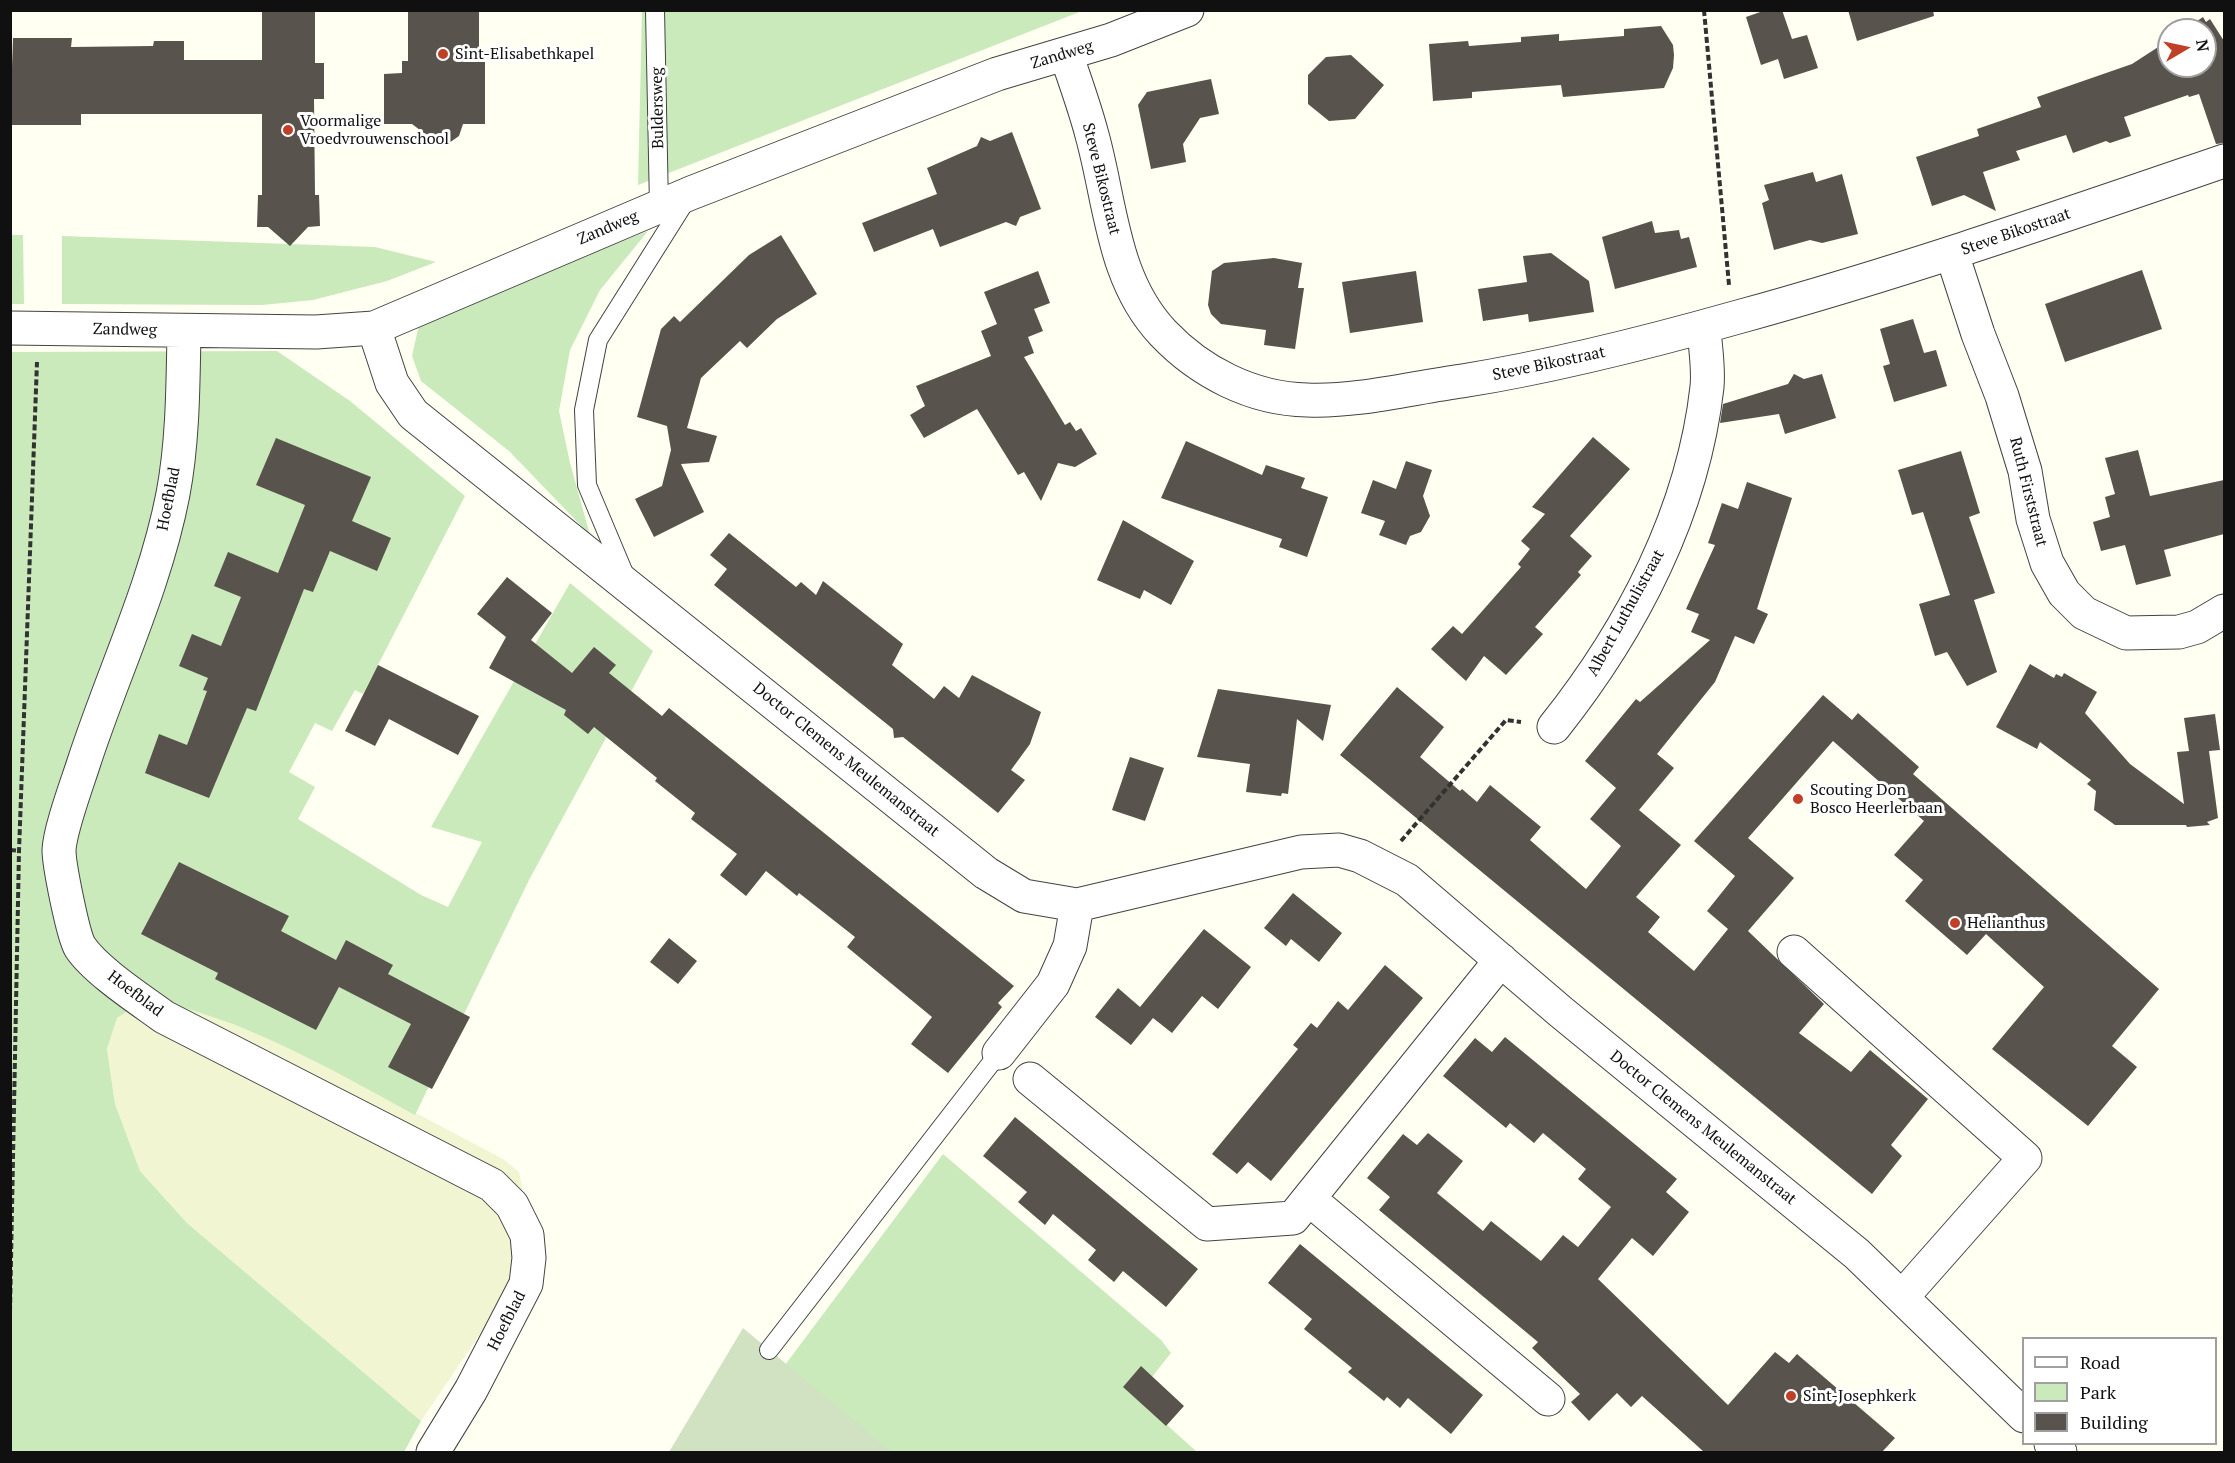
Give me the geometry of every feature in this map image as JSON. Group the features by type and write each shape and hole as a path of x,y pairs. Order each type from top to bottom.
{"street":[{"name":"Zandweg","path":"24,328 316,332 374,328 691,193 997,74 1066,54 1187,10"},
{"name":"Steve Bikostraat","path":"1066,54 1093,136 1120,258 1131,286 1147,314 1164,334 1195,362 1231,383 1266,395 1305,400 1344,399 1526,371 1718,323 1851,286 1952,254 2224,161"},
{"name":"Ruth Firststraat","path":"1952,254 1978,334 2002,396 2025,471 2033,519 2047,563 2064,593 2084,613 2126,633 2179,632 2197,627 2224,611"},
{"name":"Albert Luthulistraat","path":"1554,727 1585,688 1615,640 1659,557 1681,501 1698,444 1718,323"},
{"name":"Doctor Clemens Meulemanstraat","path":"374,328 392,383 413,414 986,873 1024,896 1077,905 1301,852 1339,849 1382,865 1407,880 1857,1254 1903,1296 2022,1414"},
{"name":"Hoefblad","path":"184,331 182,411 172,495 150,582 106,694 74,792 59,849 67,897 80,947 116,982 164,1017 492,1185 512,1205 527,1235 529,1258 526,1284 471,1390 433,1452"},
{"path":"999,1053 1053,984 1071,946 1077,905"},
{"path":"1794,952 2025,1158 1903,1296"},
{"path":"1030,1079 1207,1224 1293,1218 1501,960"},
{"path":"1309,1200 1548,1399"}],"lane":[{"name":"Buldersweg","path":"655,10 659,206"},
{"name":"Doctor Clemens Meulemanstraat","path":"629,585 587,485 584,410 597,340 691,193"},
{"path":"769,1350 999,1053"}],"path":[{"path":"1704,10 1718,323"},
{"path":"10,1312 19,851 24,328"},
{"path":"1382,865 1506,720 1554,727"},
{"path":"10,1038 16,1033"}],"green space":[{"path":"642,11 1082,11 638,185"},
{"path":"648,231 600,290 570,350 559,411 570,463 590,535 509,451 421,381 412,356 420,320"},
{"path":"11,235 23,235 24,304 11,304"},
{"path":"62,236 375,247 436,262 387,281 313,300 262,305 62,304"},
{"path":"277,351 350,401 465,496 363,694 355,690 332,731 315,723 289,772 315,787 298,819 421,895 448,907 482,842 431,827 570,583 653,651 529,880 415,1115 285,1046 217,1019 147,999 117,1018 107,1049 115,1104 140,1171 187,1223 421,1421 404,1452 11,1452 11,352"},
{"path":"147,999 190,1007 300,1052 503,1159 519,1172 524,1197 513,1276 490,1319 421,1421 187,1223 140,1171 115,1104 107,1049 117,1018"},
{"path":"943,1154 1161,1340 1171,1353 1136,1397 1197,1452 891,1452 785,1365"},
{"path":"743,1328 892,1452 669,1452"}],"building":[{"name":"Voormalige Vroedvrouwenschool","path":"262,10 315,10 315,63 324,63 324,99 314,99 315,195 319,195 320,226 308,227 290,246 268,227 257,227 258,195 262,195 262,114 81,114 81,125 10,125 13,38 72,38 71,47 153,46 154,41 184,41 184,60 262,60"},
{"path":"408,10 479,10 479,62 485,62 485,124 463,124 459,136 449,143 437,143 412,124 384,124 384,74 402,73 402,61 408,61"},
{"path":"1766,10 1782,10 1792,39 1807,35 1818,68 1784,79 1778,59 1761,65 1746,17"},
{"path":"1848,10 1933,10 1934,16 1857,41"},
{"path":"1661,26 1673,45 1674,55 1673,68 1664,88 1563,97 1561,85 1472,92 1472,98 1433,101 1429,44 1468,41 1469,46 1521,42 1521,37 1559,34 1559,41 1624,36 1624,29"},
{"path":"2217,30 2224,41 2224,143 2216,144 2199,94 2189,97 2188,95 2124,117 2131,136 2110,143 2106,141 2073,153 2066,135 2016,151 2020,160 1983,172 1996,211 1964,195 1932,206 1916,157 1979,136 1977,129 2041,107 2037,97 2132,64 2157,48 2157,78 2217,78"},
{"path":"1351,55 1384,85 1355,119 1329,121 1308,104 1308,75 1326,57"},
{"path":"1211,79 1219,114 1200,118 1183,144 1186,162 1151,169 1138,105 1147,92"},
{"path":"1012,132 1041,209 1020,217 1016,226 1006,222 940,247 933,229 874,252 862,223 937,194 927,168 977,146 981,137 990,141"},
{"path":"1813,172 1816,182 1842,174 1858,234 1822,243 1810,240 1774,250 1762,203 1769,200 1764,185"},
{"path":"1652,221 1655,233 1679,230 1681,239 1689,237 1697,267 1615,289 1602,237"},
{"path":"781,235 817,294 777,319 747,348 740,341 701,378 687,428 717,436 709,462 681,464 704,512 654,537 635,499 662,486 671,450 667,426 637,417 661,329 674,316 680,322 749,255"},
{"path":"1551,253 1589,281 1594,312 1529,322 1528,314 1483,321 1478,289 1527,282 1523,256"},
{"path":"1274,258 1302,263 1298,288 1304,288 1295,349 1264,345 1266,330 1221,324 1211,314 1208,305 1212,271 1224,263"},
{"path":"2142,270 2162,329 2065,362 2045,304"},
{"path":"1038,271 1050,303 1034,309 1043,331 1028,337 1034,353 1024,357 1065,425 1070,422 1076,431 1081,428 1097,454 1075,467 1058,463 1041,501 1024,472 1018,475 977,409 924,438 910,415 925,406 916,386 991,356 981,331 997,324 984,292"},
{"path":"1416,271 1423,322 1350,333 1342,282"},
{"path":"1913,319 1924,353 1936,350 1947,386 1894,402 1883,366 1890,364 1880,329"},
{"path":"1794,374 1804,379 1822,374 1836,418 1785,434 1779,414 1720,423 1723,404 1788,384"},
{"path":"1593,437 1630,469 1570,536 1592,556 1578,572 1581,575 1535,627 1543,634 1506,675 1484,656 1466,681 1431,649 1453,626 1462,634 1521,567 1518,564 1530,549 1521,541 1545,514 1532,507"},
{"path":"276,438 371,477 352,521 391,538 377,571 330,551 313,592 304,589 256,711 247,708 209,798 145,773 159,734 187,745 207,691 203,690 208,678 179,666 192,634 221,646 241,597 214,586 228,552 278,573 305,505 256,485"},
{"path":"1186,441 1262,475 1266,465 1305,478 1301,488 1328,497 1307,557 1279,547 1282,539 1161,498"},
{"path":"2138,450 2150,496 2224,480 2224,534 2164,550 2171,576 2136,585 2125,545 2101,551 2093,522 2110,517 2105,497 2115,494 2105,458"},
{"path":"1961,451 1980,513 1969,517 1995,593 1974,600 1997,672 1967,686 1947,652 1935,656 1919,604 1950,595 1923,512 1912,515 1898,470"},
{"path":"1406,461 1432,470 1423,496 1430,516 1421,532 1410,536 1406,545 1379,535 1385,521 1361,513 1373,480 1396,489"},
{"path":"1747,482 1792,498 1757,609 1768,614 1754,644 1735,636 1715,682 1657,754 1674,768 1639,810 1681,845 1636,897 1660,917 1648,932 1694,971 1728,929 1707,911 1735,876 1694,841 1823,695 1852,720 1858,713 1919,767 1913,774 2159,989 2112,1046 2137,1067 2088,1126 1992,1049 2044,987 1986,934 1967,955 1905,901 1923,880 1894,855 1924,821 1833,741 1748,838 1794,878 1748,931 1824,1004 1799,1033 1851,1072 1870,1050 1928,1099 1891,1145 1902,1156 1872,1194 1340,755 1397,687 1444,727 1420,757 1460,791 1462,789 1477,802 1490,785 1541,827 1530,840 1586,889 1621,846 1590,819 1616,788 1585,761 1636,699 1640,702 1710,640 1691,632 1699,614 1686,609 1715,545 1708,543 1722,503 1738,509"},
{"path":"1123,520 1194,561 1171,605 1144,590 1140,599 1097,580"},
{"path":"729,533 796,587 801,582 816,595 823,581 903,644 892,665 934,699 944,686 959,698 972,675 1041,712 1030,744 1011,770 1025,780 998,813 903,737 894,738 893,729 714,585 727,569 710,555"},
{"path":"507,577 552,613 531,640 572,673 594,647 616,665 609,673 662,716 669,708 1014,986 998,1003 1002,1007 948,1073 911,1044 932,1017 847,947 855,937 799,893 797,896 766,871 746,896 720,875 737,854 691,819 695,813 655,781 657,778 594,727 588,734 564,715 566,710 489,668 506,637 477,614"},
{"path":"2030,664 2054,678 2056,674 2062,677 2064,673 2097,692 2085,713 2130,764 2184,804 2177,752 2189,751 2184,718 2215,714 2220,750 2209,751 2218,818 2207,822 2210,825 2187,827 2186,825 2115,825 2094,810 2096,791 2087,784 2091,780 2040,742 2037,749 1996,727"},
{"path":"378,665 479,716 458,755 389,719 375,746 345,731"},
{"path":"1218,689 1331,705 1323,741 1297,719 1288,794 1282,793 1281,796 1246,792 1250,764 1197,757"},
{"path":"1130,757 1164,768 1145,821 1112,810"},
{"path":"179,862 289,916 281,931 336,960 346,940 393,965 388,974 470,1017 432,1089 388,1067 411,1024 339,987 316,1030 215,979 218,973 141,934"},
{"path":"1293,893 1342,933 1319,962 1291,939 1286,946 1264,928"},
{"path":"1204,929 1251,967 1218,1009 1202,996 1172,1033 1153,1018 1131,1045 1095,1017 1118,988 1140,1007"},
{"path":"669,938 697,961 678,984 650,962"},
{"path":"1385,965 1423,998 1271,1181 1248,1162 1237,1174 1212,1154 1298,1049 1293,1045 1311,1023 1317,1028 1338,1001 1348,1010"},
{"path":"1505,1037 1677,1179 1666,1192 1689,1212 1653,1256 1632,1238 1598,1279 1728,1405 1775,1352 1789,1363 1797,1354 1895,1438 1882,1452 1704,1452 1642,1396 1631,1407 1617,1393 1589,1421 1571,1402 1580,1394 1532,1348 1538,1342 1379,1210 1390,1197 1367,1178 1403,1134 1417,1145 1428,1133 1463,1161 1437,1193 1483,1231 1491,1221 1541,1261 1563,1235 1578,1247 1611,1207 1578,1179 1586,1169 1543,1133 1534,1143 1510,1123 1506,1128 1443,1076 1475,1038 1492,1052"},
{"path":"1015,1117 1198,1269 1166,1307 1123,1271 1114,1282 1088,1260 1096,1250 1053,1214 1045,1225 1018,1202 1027,1192 983,1156"},
{"path":"1300,1244 1483,1395 1451,1434 1408,1398 1400,1408 1387,1397 1384,1401 1348,1372 1352,1368 1304,1329 1312,1319 1268,1283"},
{"path":"1141,1366 1184,1406 1166,1426 1123,1387"}],"place":[{"name":"Sint-Elisabethkapel","path":"443,54"},
{"name":"Voormalige Vroedvrouwenschool","path":"288,130"},
{"name":"Scouting Don Bosco Heerlerbaan","path":"1798,799"},
{"name":"Helianthus","path":"1955,923"},
{"name":"Sint-Josephkerk","path":"1791,1396"}]}
